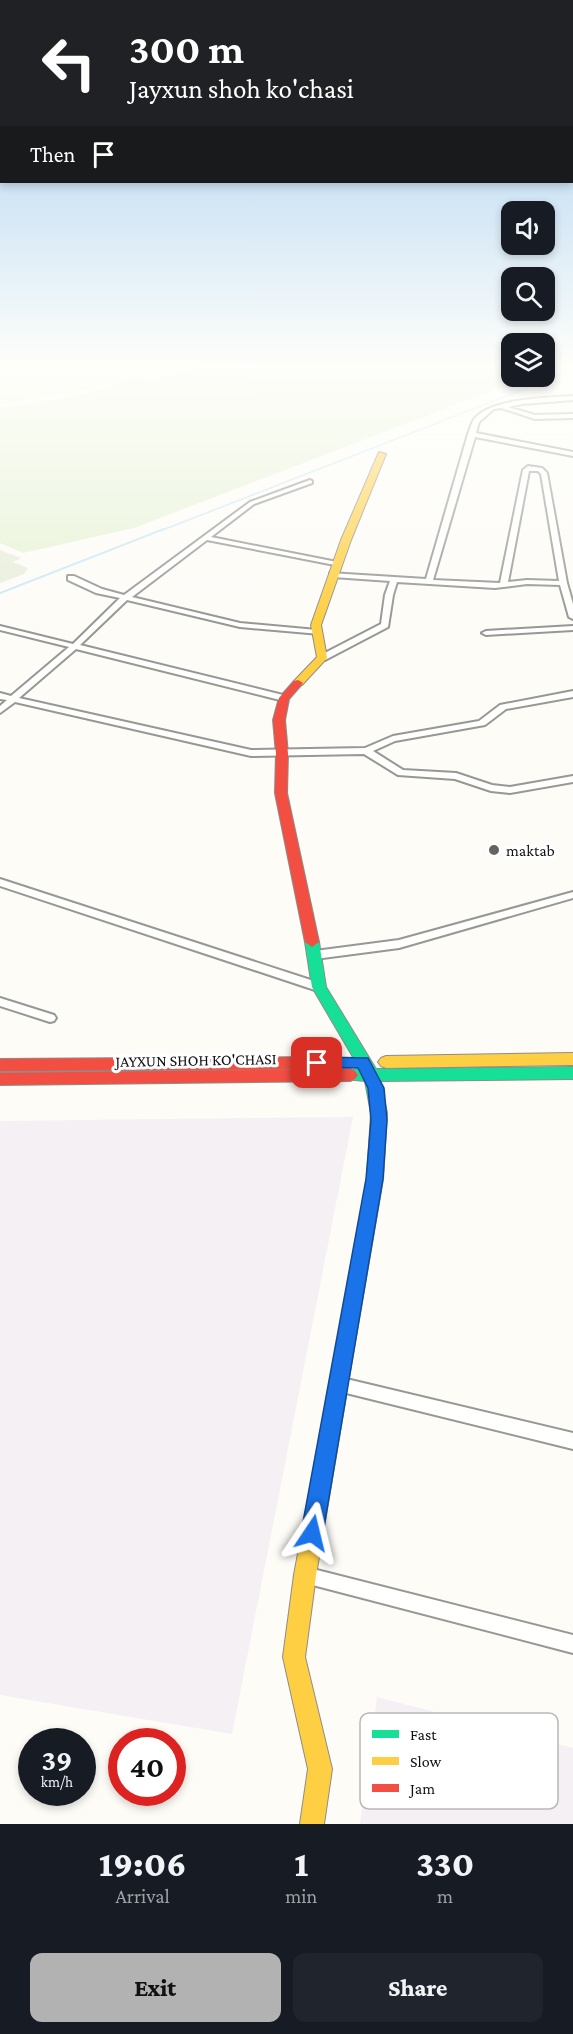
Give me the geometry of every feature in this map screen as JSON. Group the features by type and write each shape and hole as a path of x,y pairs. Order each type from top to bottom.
{"main road":[{"path":"312,1824 320,1768 294,1657 305,1575 375,1179 379,1120 376,1088 371,1074 319,987 315,955 281,794 282,754 279,720 284,698 322,658 316,625 335,570 382,454"},
{"name":"JAYXUN SHOH KO'CHASI","path":"0,1065 573,1059"},
{"name":"JAYXUN SHOH KO'CHASI","path":"0,1079 573,1073"}],"street":[{"path":"429,582 467,448"},
{"path":"543,448 573,454"},
{"path":"504,584 528,468 540,469 544,473 563,583 573,617"},
{"path":"0,710 75,646 126,598 252,503 310,482"},
{"path":"206,538 335,570 394,580 495,586 563,583"},
{"path":"71,578 99,591 240,625 317,632"},
{"path":"322,658 385,625 389,595 394,580"},
{"path":"0,628 284,698"},
{"path":"486,633 573,628"},
{"path":"0,696 251,753 282,754 366,751 393,739 482,723 503,707 573,694"},
{"path":"366,751 401,773 456,776 491,788 510,790 573,779"},
{"path":"0,882 319,987"},
{"path":"315,955 399,944 573,895"},
{"path":"0,1002 50,1018"},
{"path":"338,1384 573,1441"},
{"path":"305,1575 573,1644"}],"shaded area":[{"path":"353,1117 232,1734 0,1695 0,1121"},
{"path":"377,1697 438,1713 375,1713"},
{"path":"558,1744 573,1748 573,1824 360,1824 362,1809 558,1809"}],"green space":[{"path":"0,448 342,448 134,528 23,553 0,543"},
{"path":"0,550 21,558 13,562 28,568 24,574 0,583"}],"waterway":[{"path":"160,531 373,448"},
{"path":"0,593 164,529"}],"traffic: fast":[{"path":"312,942 319,987 371,1074 379,1113 375,1179 345,1348"},
{"path":"350,1075 573,1073"}],"traffic: slow":[{"path":"298,683 322,658 316,625 346,540 382,454"},
{"path":"386,1062 573,1059"},
{"path":"312,1824 320,1769 294,1657 305,1575 345,1348"}],"traffic: jam":[{"path":"298,683 284,698 279,720 282,754 281,793 312,942"},
{"path":"0,1065 313,1063"},
{"path":"0,1079 350,1075"}],"place":[{"name":"maktab","path":"494,850"}],"route":[{"path":"312,1533 375,1179 379,1120 376,1088 371,1074 362,1062 317,1063"}]}
